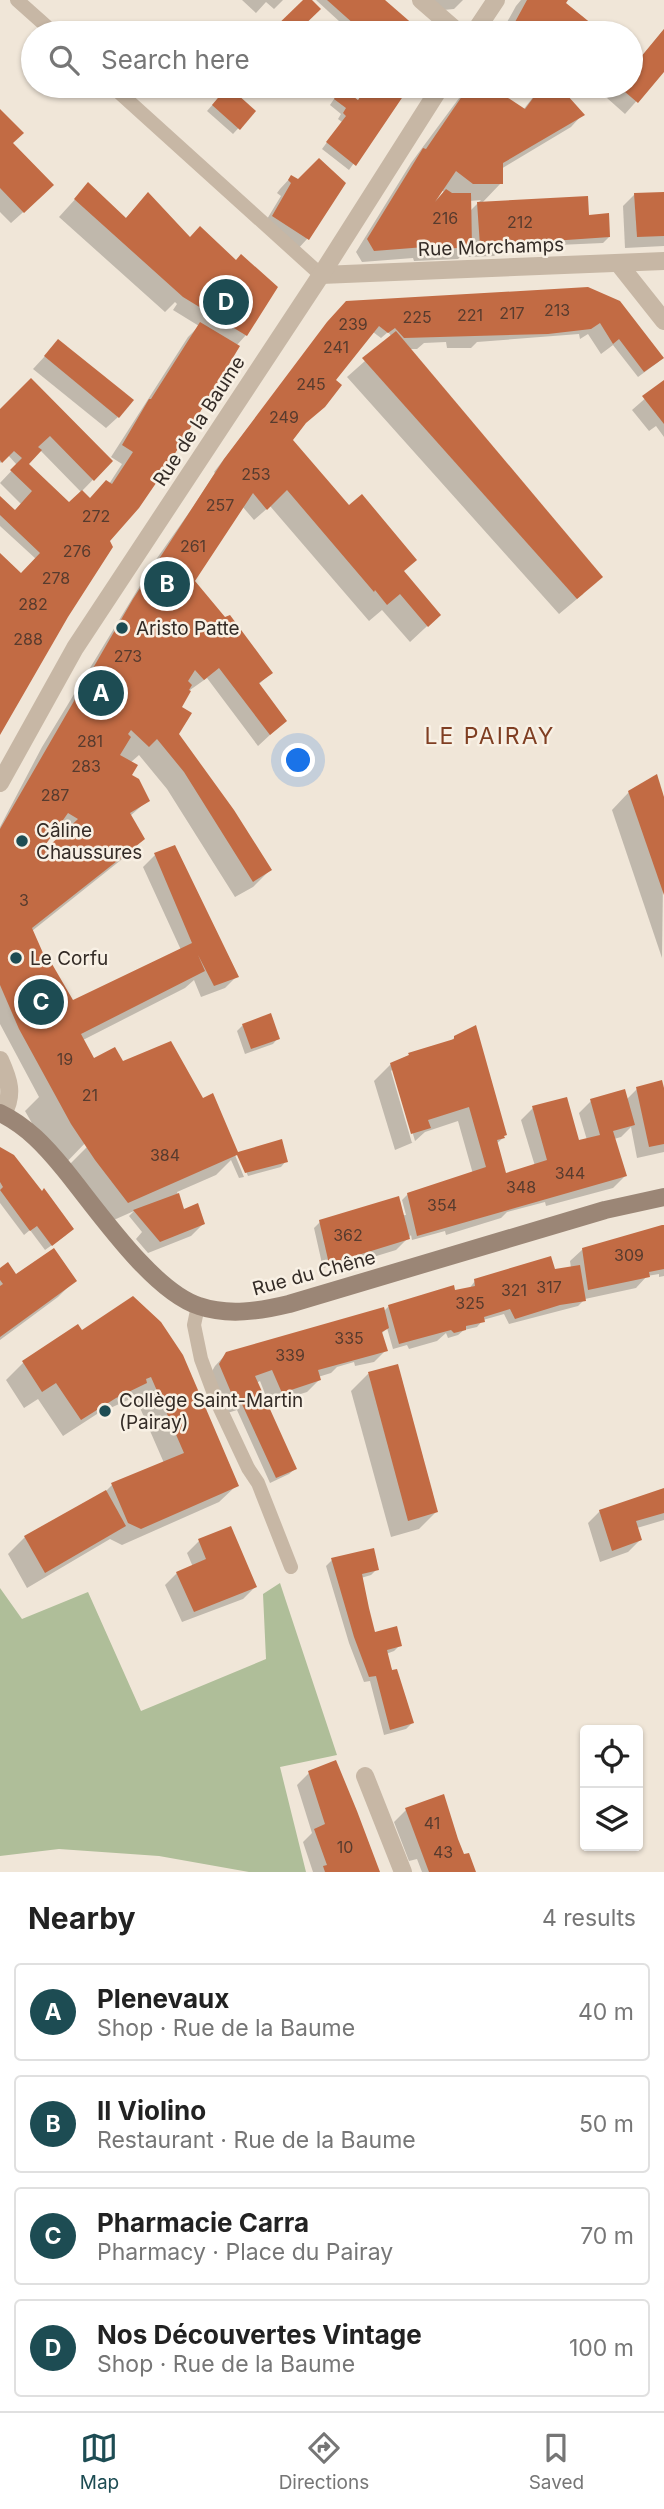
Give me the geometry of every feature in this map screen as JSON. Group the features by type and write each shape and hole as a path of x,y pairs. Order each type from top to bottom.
{"main road":[{"name":"Rue du Chêne","path":"2,1114 26,1128 49,1151 153,1277 176,1295 198,1306 245,1312 289,1304 605,1210 664,1196"}],"street":[{"path":"421,0 445,21"},
{"path":"482,21 496,0"},
{"name":"Rue de la Baume","path":"0,782 75,648 321,275 433,98"},
{"name":"Rue Morchamps","path":"321,275 664,261"},
{"path":"618,263 664,321"},
{"path":"0,1060 11,1091 9,1102 2,1114"},
{"path":"365,1776 403,1872"}],"lane":[{"path":"17,0 41,21"},
{"path":"125,98 321,275"},
{"path":"198,1306 194,1325 201,1359 217,1402 248,1468 258,1483 291,1567"}],"green space":[{"path":"280,1583 337,1755 280,1767 306,1872 249,1872 159,1856 59,1849 0,1856 0,1588 22,1619 88,1592 141,1711 266,1659 263,1594"}],"building":[{"path":"303,0 312,0 321,9 308,21 281,21"},
{"path":"327,0 385,0 409,21 351,21"},
{"path":"527,0 568,0 566,3 588,21 516,21"},
{"path":"664,29 664,72 643,97 643,54"},
{"path":"218,98 241,98 256,111 240,130 212,105"},
{"path":"335,98 402,98 356,166 326,142 346,116 343,113 346,108"},
{"path":"461,98 508,98 525,109 533,98 570,98 585,115 503,163 503,184 473,184 456,171 435,202 446,189 452,193 471,193 472,247 374,251 367,239 423,148 426,149"},
{"path":"0,109 24,133 13,143 54,185 24,213 0,188"},
{"path":"319,158 346,183 309,240 272,216 291,183 288,180 291,175 298,179"},
{"path":"88,182 126,218 148,192 190,237 200,226 236,260 241,254 278,287 247,336 183,297 74,199"},
{"path":"664,192 664,236 637,237 634,193"},
{"path":"588,196 589,215 609,213 610,237 480,246 477,202"},
{"path":"588,287 620,301 664,358 644,372 619,339 613,344 600,323 591,329 548,334 404,338 395,328 388,333 379,326 336,380 342,385 293,440 349,505 362,494 417,560 404,571 441,615 428,627 400,594 387,605 287,490 267,510 253,493 195,581 225,617 230,615 273,673 259,683 287,721 270,735 219,668 204,680 195,670 188,681 192,685 189,690 191,691 182,707 192,713 179,734 234,810 272,870 253,882 184,772 157,739 149,747 131,730 128,734 131,737 120,755 138,765 132,775 139,779 150,801 130,813 145,839 32,928 43,953 45,952 73,1000 192,943 154,853 175,845 239,977 214,986 198,955 205,971 81,1034 94,1058 115,1047 123,1061 171,1041 203,1098 213,1093 238,1152 282,1139 288,1162 245,1173 237,1155 128,1203 71,1124 19,1029 0,985 0,829 133,599 224,459 327,322 346,301","holes":["68,813 78,819 49,846 46,844"]},
{"path":"200,322 240,346 165,470 139,508 110,541 113,547 68,617 0,735 0,553 21,573 40,553 0,515 0,496 15,510 32,491 10,470 22,458 14,451 2,463 0,460 0,409 31,378 113,461 94,481 50,436 38,447 42,450 29,464 69,502 82,490 90,498 106,480 112,484 133,452 122,445"},
{"path":"396,331 603,577 577,599 362,358"},
{"path":"58,339 134,400 119,418 44,356"},
{"path":"664,380 664,424 642,396"},
{"path":"657,774 664,797 664,895 628,791"},
{"path":"271,1013 280,1039 251,1049 242,1024"},
{"path":"476,1025 507,1135 497,1140 506,1173 547,1160 532,1106 567,1097 579,1140 600,1135 590,1099 625,1089 635,1125 613,1131 627,1176 417,1236 407,1193 486,1167 469,1107 428,1120 431,1128 411,1134 390,1063 409,1055 408,1053 454,1039 454,1036"},
{"path":"662,1080 664,1144 649,1147 636,1087"},
{"path":"0,1147 14,1155 42,1191 44,1188 74,1229 52,1246 37,1226 30,1231 0,1190 3,1187 0,1182"},
{"path":"179,1193 184,1209 198,1203 205,1224 160,1242 133,1210"},
{"path":"399,1196 410,1239 329,1264 319,1220"},
{"path":"662,1225 664,1269 649,1272 650,1277 588,1290 582,1248"},
{"path":"54,1248 77,1281 0,1337 0,1286 3,1284 0,1280 0,1268 8,1262 16,1274"},
{"path":"551,1256 555,1269 580,1265 586,1301 560,1305 515,1319 510,1309 484,1317 485,1322 466,1326 466,1330 454,1333 451,1330 399,1344 388,1305 454,1285 455,1290 475,1286 474,1279"},
{"path":"133,1296 161,1322 183,1355 239,1486 141,1529 128,1523 111,1483 184,1453 151,1377 146,1379 147,1383 81,1420 56,1383 42,1392 22,1361 78,1324 82,1330"},
{"path":"384,1307 389,1328 382,1332 388,1351 318,1370 321,1380 282,1393 272,1370 255,1376 297,1469 276,1478 241,1402 236,1404 219,1364 226,1352"},
{"path":"398,1364 438,1512 408,1521 368,1372"},
{"path":"664,1488 664,1513 636,1521 642,1540 612,1551 599,1510"},
{"path":"106,1490 126,1526 45,1573 24,1536"},
{"path":"231,1526 257,1587 194,1612 176,1572 206,1559 198,1539"},
{"path":"374,1548 379,1570 362,1574 369,1608 375,1632 397,1626 402,1646 387,1650 392,1670 397,1669 414,1723 390,1730 376,1676 369,1677 354,1637 331,1558"},
{"path":"336,1760 380,1872 325,1872 323,1866 327,1865 314,1829 325,1824 308,1771"},
{"path":"444,1794 464,1854 469,1853 476,1872 429,1872 405,1808"}],"place":[{"name":"Nos Découvertes Vintage","path":"226,302"},
{"name":"Il Violino","path":"167,584"},
{"name":"Aristo Patte","path":"122,628"},
{"name":"Plenevaux","path":"101,693"},
{"name":"Câline Chaussures","path":"22,841"},
{"name":"Le Corfu","path":"16,958"},
{"name":"Pharmacie Carra","path":"41,1002"},
{"name":"Collège Saint-Martin (Pairay)","path":"105,1411"}],"district":[{"name":"LE PAIRAY","path":"490,736"}]}
